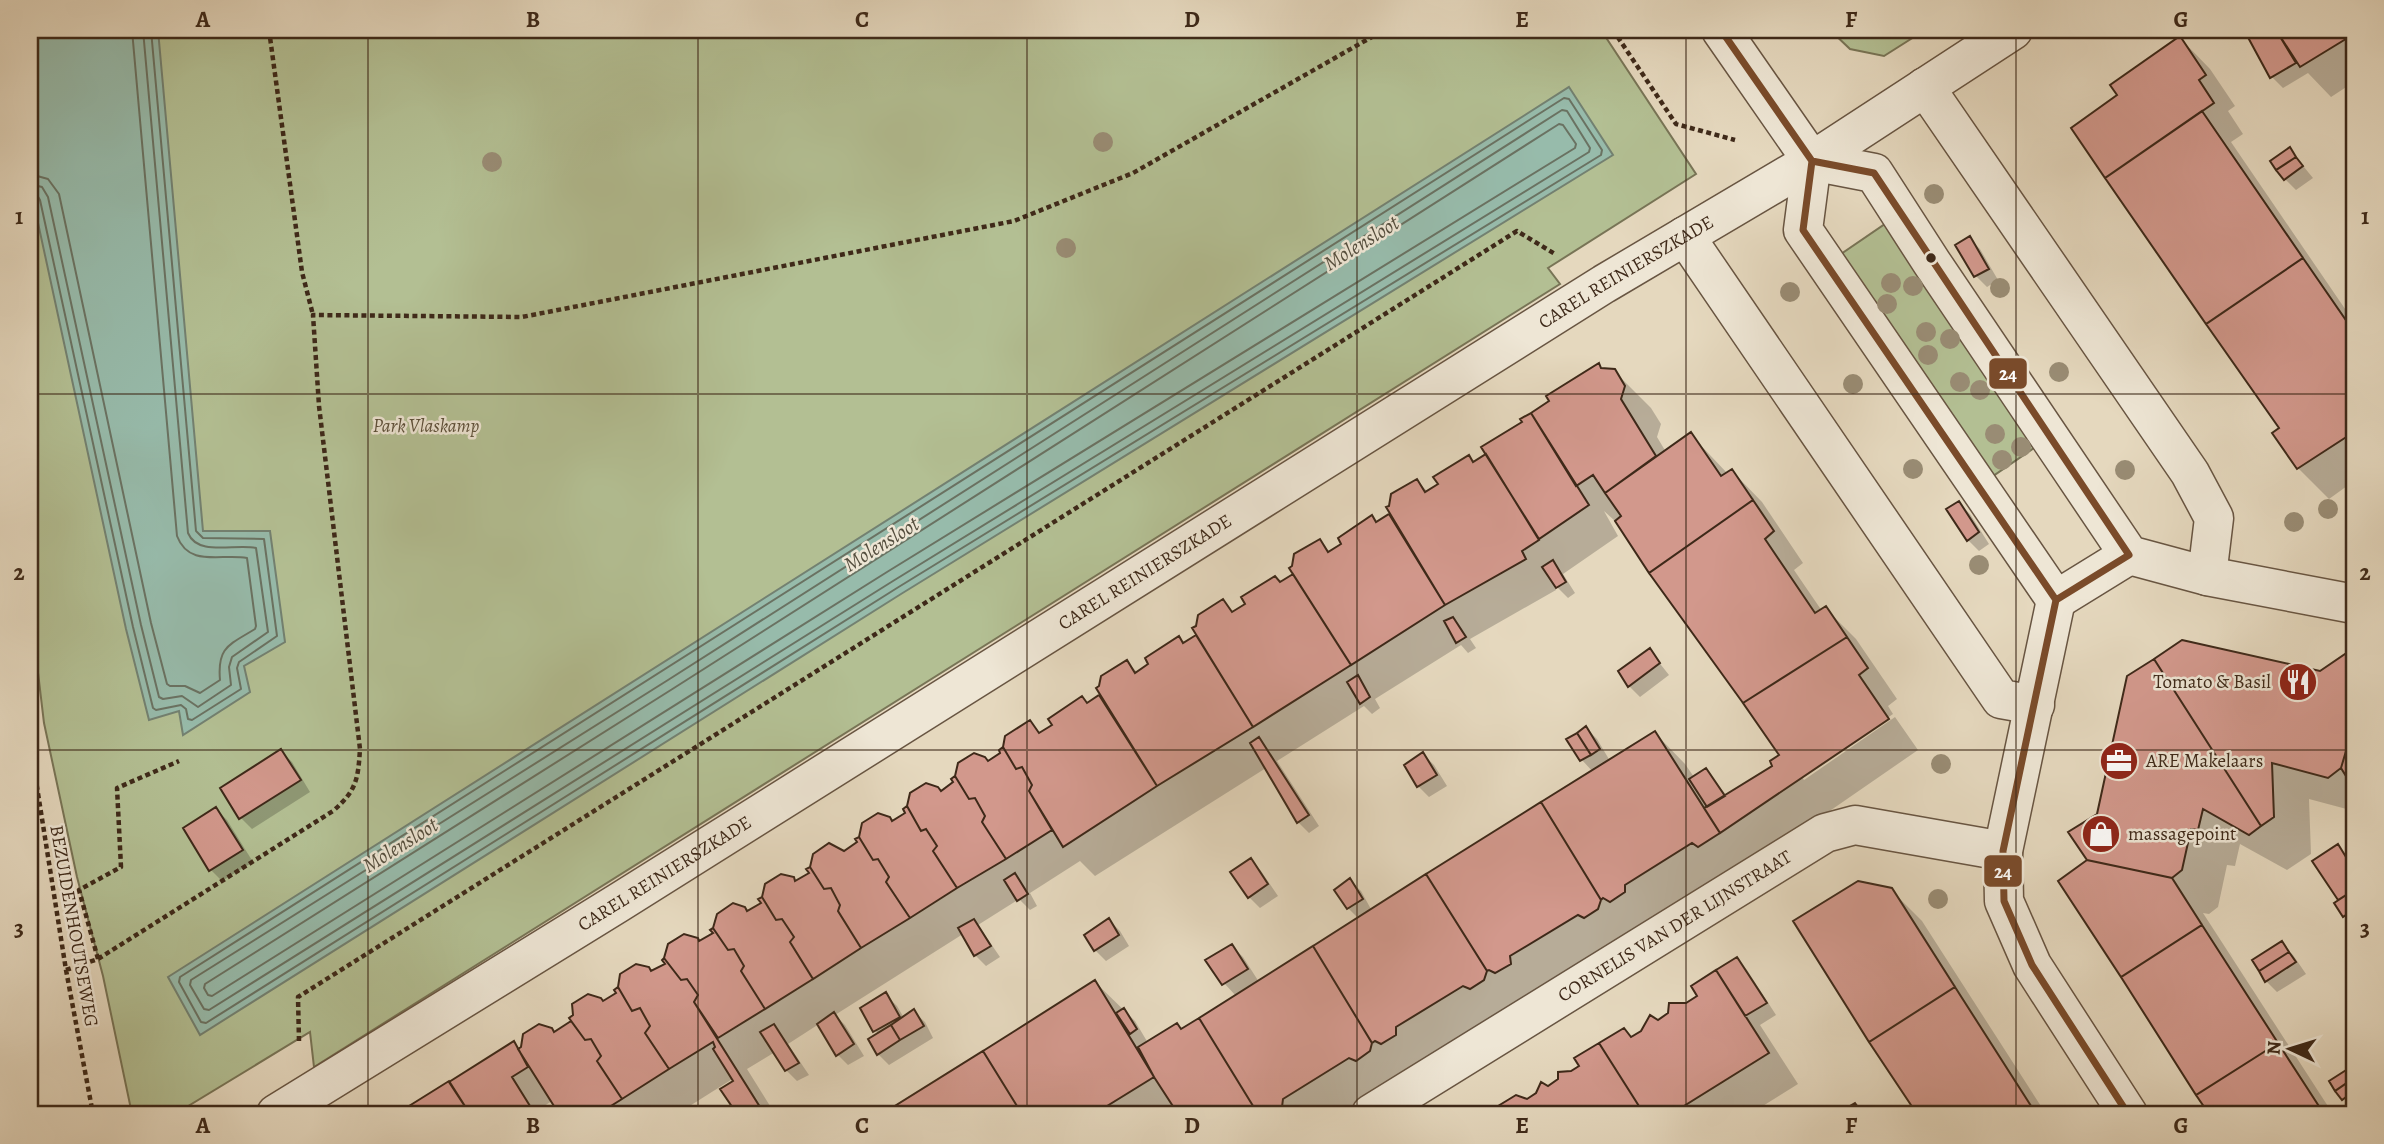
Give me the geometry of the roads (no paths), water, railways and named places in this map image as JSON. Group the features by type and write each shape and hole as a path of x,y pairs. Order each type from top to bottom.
{"street":[{"path":"1721,30 1812,161 1803,230 2056,600 2003,851 2004,901 2032,965 2128,1114"},
{"name":"CAREL REINIERSZKADE","path":"276,1114 641,889 1604,284 1812,161 2013,30"},
{"path":"1925,88 2190,473 2214,518 2207,576"},
{"path":"1812,161 1874,173 1931,263 2129,555 2207,576 2354,604"},
{"path":"1685,236 2001,699 2035,705"},
{"path":"2056,600 2129,555"},
{"name":"CORNELIS VAN DER LIJNSTRAAT","path":"1371,1114 1825,833 1855,825 2003,851"}],"water":[{"path":"30,30 158,30 203,531 270,531 285,642 244,666 250,692 183,735 179,711 149,720 126,629 30,186"},
{"name":"Molensloot","path":"1569,87 1613,155 901,594 200,1035 168,977"}],"place":[{"name":"Tomato & Basil","path":"2298,682"},
{"name":"ARE Makelaars","path":"2119,761"},
{"name":"massagepoint","path":"2101,834"}],"park label":[{"name":"Park Vlaskamp","path":"426,426"}]}
